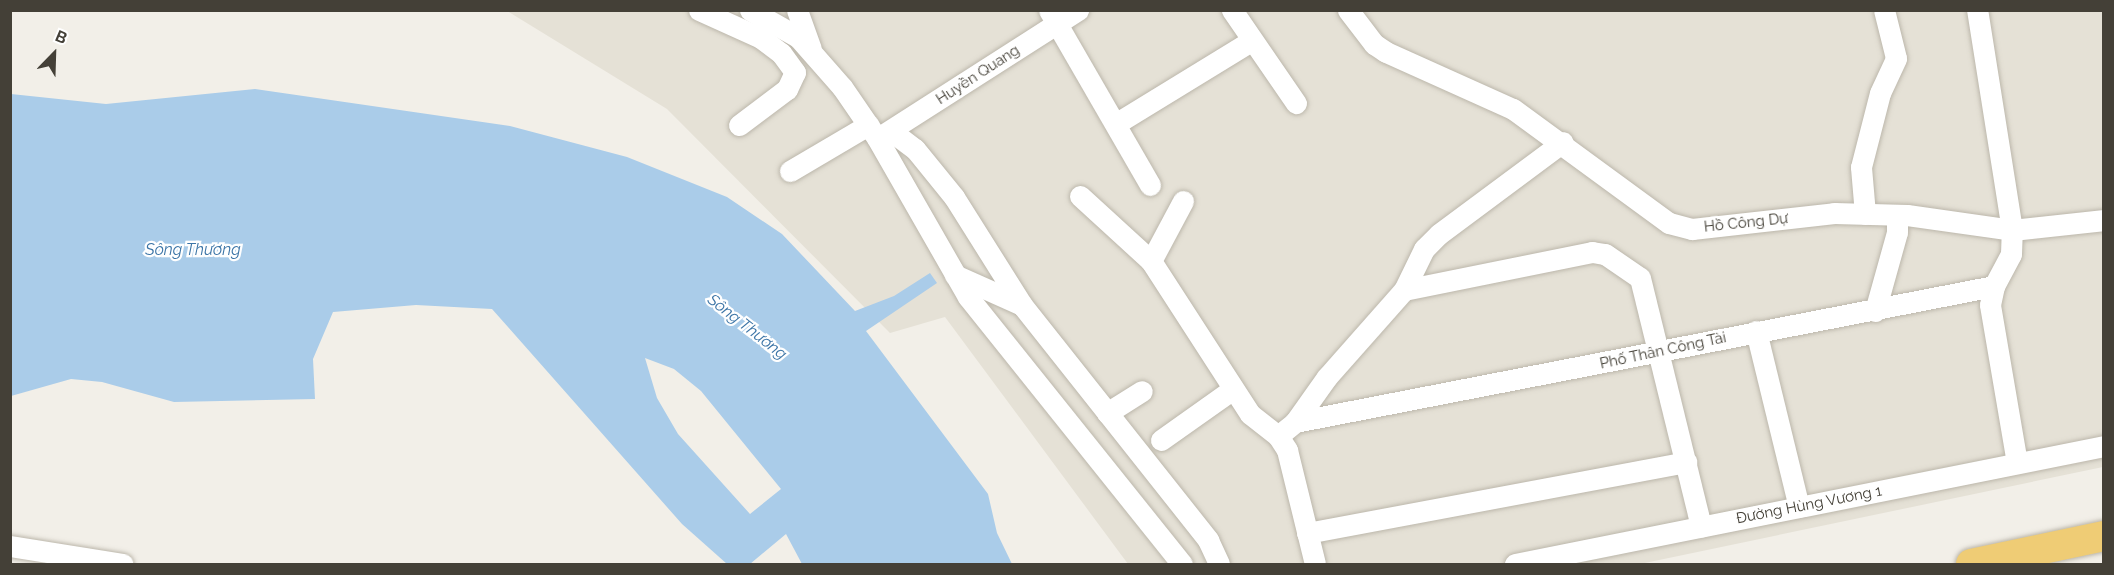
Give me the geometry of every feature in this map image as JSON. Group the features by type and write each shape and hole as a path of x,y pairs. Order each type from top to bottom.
{"highway":[{"path":"1971,564 2103,536"},
{"path":"2032,564 2103,550"}],"street":[{"path":"699,10 761,38 781,53 795,72 787,89 739,125"},
{"path":"750,10 786,29 811,50 879,131 955,275 995,334 1182,564"},
{"path":"797,10 811,50"},
{"name":"Huyền Quang","path":"790,171 879,131 1053,17 1077,10"},
{"path":"1232,10 1251,41 1296,103"},
{"name":"Hồ Công Dự","path":"1348,10 1374,44 1386,52 1483,93 1563,142 1669,223 1692,229 1865,214 1897,214 2012,230 2103,220"},
{"path":"1865,214 1861,167 1880,93 1896,58 1884,10"},
{"path":"1977,10 2012,230 2011,254 1994,286 1990,305 2017,464"},
{"path":"1053,17 1117,123 1150,185"},
{"path":"1117,123 1251,41"},
{"path":"879,131 915,149 954,197 1022,305 1208,540 1219,564"},
{"path":"1295,422 1327,377 1404,290 1424,249 1439,234 1563,142"},
{"path":"1080,196 1151,261 1250,414 1278,436 1287,450 1315,564"},
{"path":"1151,261 1183,201"},
{"path":"1875,311 1897,232 1897,214"},
{"path":"1404,290 1592,252 1605,254 1640,278 1661,351 1701,527"},
{"path":"955,275 1022,305"},
{"name":"Phố Thân Công Tài","path":"1278,436 1295,422 1875,311 1994,286"},
{"path":"1756,332 1799,507"},
{"path":"1161,440 1233,389"},
{"path":"1107,413 1142,391"},
{"name":"Đường Hùng Vương 1","path":"1515,564 2103,446"},
{"path":"1307,533 1686,462"},
{"path":"10,546 123,564"}],"shaded area":[{"path":"507,11 2103,11 2103,467 1640,564 1128,564 945,317 890,333 667,109"}],"water":[{"name":"Sông Thương","path":"255,89 510,126 627,157 727,197 782,234 855,311 894,296 930,273 937,283 866,331 988,494 997,533 1012,564 802,564 786,534 750,564 727,564 682,524 492,309 416,305 333,312 313,359 315,399 174,402 102,382 71,379 11,396 11,94 106,104","holes":["645,358 674,369 701,391 781,489 750,514 678,434 657,398"]}]}
